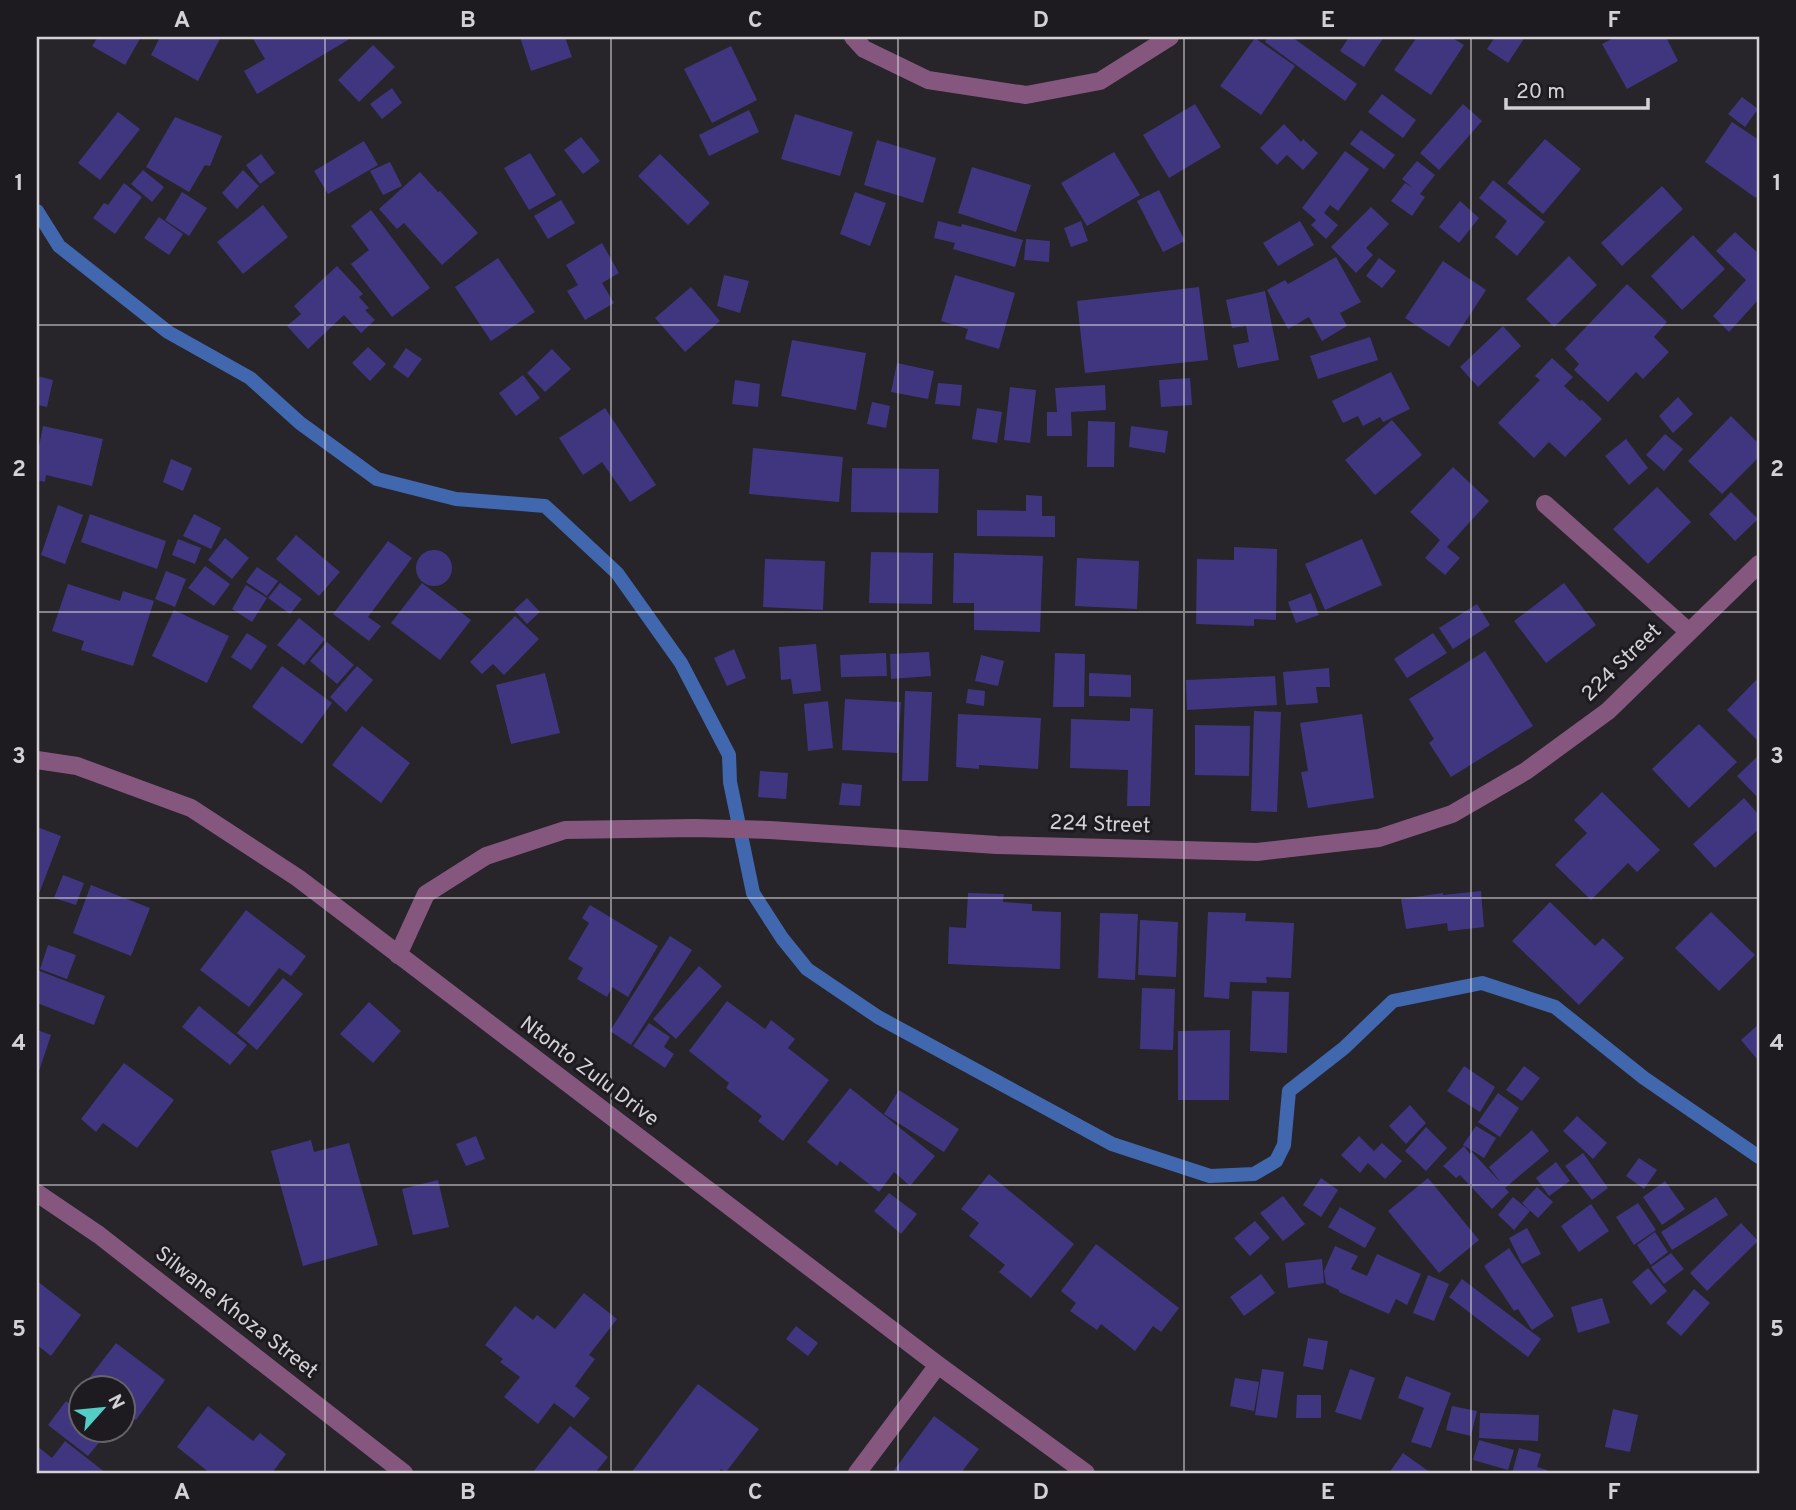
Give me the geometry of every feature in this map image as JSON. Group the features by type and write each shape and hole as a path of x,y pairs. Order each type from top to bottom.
{"street":[{"path":"853,37 864,49 928,80 1026,95 1100,81 1170,37"},
{"path":"1545,504 1688,631"},
{"name":"224 Street","path":"398,955 426,894 486,856 565,830 770,830 997,845 1257,852 1379,838 1452,814 1526,771 1608,711 1759,564"},
{"name":"Ntonto Zulu Drive","path":"37,761 77,766 191,808 298,878 938,1364 1086,1473"},
{"name":"Silwane Khoza Street","path":"37,1193 99,1235 404,1473"},
{"path":"857,1473 938,1364"}],"building":[{"path":"98,37 141,37 125,65 92,46"},
{"path":"160,37 221,37 198,81 151,55"},
{"path":"252,37 347,37 348,40 257,94 244,71 265,59"},
{"path":"520,37 565,37 572,57 531,71"},
{"path":"1268,37 1292,37 1357,84 1345,101 1265,42"},
{"path":"1349,37 1384,37 1364,67 1340,51"},
{"path":"1417,37 1451,37 1464,45 1431,95 1394,70"},
{"path":"1495,37 1525,37 1508,63 1487,49"},
{"path":"1615,37 1666,37 1678,61 1627,89 1602,44"},
{"path":"1255,38 1295,66 1261,115 1220,86"},
{"path":"373,45 395,67 359,102 338,80"},
{"path":"731,46 757,100 712,123 684,69"},
{"path":"392,88 402,103 382,119 370,104"},
{"path":"1382,94 1416,120 1403,138 1368,112"},
{"path":"1742,97 1758,109 1745,127 1728,114"},
{"path":"1195,104 1221,147 1169,178 1143,135"},
{"path":"1463,104 1482,121 1439,170 1420,153"},
{"path":"749,110 759,132 709,156 699,135"},
{"path":"118,112 140,129 100,180 78,163"},
{"path":"795,114 853,132 840,176 781,159"},
{"path":"175,117 222,136 210,166 205,165 189,192 146,167"},
{"path":"1732,122 1759,140 1759,193 1756,198 1705,162"},
{"path":"1284,124 1301,142 1303,139 1318,153 1303,170 1287,155 1277,165 1260,148"},
{"path":"1361,130 1395,155 1384,169 1350,144"},
{"path":"581,137 600,161 583,174 564,150"},
{"path":"1545,139 1581,169 1543,214 1507,183"},
{"path":"877,140 936,158 923,203 864,185"},
{"path":"364,141 378,165 328,194 314,171"},
{"path":"1345,151 1369,169 1338,211 1330,205 1324,213 1338,225 1326,239 1311,225 1316,220 1302,208"},
{"path":"1114,152 1140,195 1087,226 1061,183"},
{"path":"530,153 556,195 529,210 504,168"},
{"path":"261,154 275,173 260,184 246,165"},
{"path":"660,154 710,203 688,225 638,176"},
{"path":"1417,161 1435,175 1420,194 1425,197 1412,216 1391,201 1405,183 1413,188 1402,179"},
{"path":"390,162 402,186 383,195 370,171"},
{"path":"972,167 1031,185 1016,232 958,213"},
{"path":"143,170 164,187 152,202 131,184"},
{"path":"243,170 259,186 237,209 222,193"},
{"path":"420,172 478,233 442,265 404,223 397,229 379,209"},
{"path":"1493,180 1545,222 1517,256 1495,237 1507,221 1479,198"},
{"path":"124,183 142,197 115,234 93,218 104,203 108,205"},
{"path":"1662,186 1683,209 1622,266 1601,243"},
{"path":"1159,190 1185,241 1163,252 1137,201"},
{"path":"182,192 207,208 189,236 165,220"},
{"path":"855,192 886,203 870,246 840,234"},
{"path":"561,200 575,223 548,239 534,216"},
{"path":"1460,201 1479,218 1459,243 1439,227"},
{"path":"263,205 288,237 243,274 217,242"},
{"path":"1371,207 1389,224 1366,248 1373,255 1356,273 1331,247"},
{"path":"371,210 430,288 392,317 351,264 369,250 351,226"},
{"path":"159,217 183,234 169,255 144,238"},
{"path":"938,221 961,227 962,224 1023,240 1015,267 953,249 955,243 934,238"},
{"path":"1081,221 1088,241 1071,247 1064,228"},
{"path":"1300,221 1314,245 1278,266 1263,243"},
{"path":"1735,232 1759,254 1759,299 1729,332 1713,316 1746,280 1716,251"},
{"path":"1693,235 1725,269 1682,310 1651,276"},
{"path":"1026,239 1050,241 1049,262 1024,260"},
{"path":"602,243 619,273 602,283 614,303 585,320 567,291 578,285 566,265"},
{"path":"1569,256 1597,285 1554,327 1526,299"},
{"path":"1336,257 1361,302 1340,313 1347,326 1322,341 1309,317 1288,329 1267,290 1285,280 1288,284"},
{"path":"498,258 535,312 491,341 455,287"},
{"path":"1379,258 1396,271 1382,288 1366,276"},
{"path":"1443,261 1486,290 1449,347 1405,318"},
{"path":"337,266 363,294 359,297 369,308 365,310 375,320 361,333 344,315 308,349 287,326 301,314 294,306"},
{"path":"724,275 749,281 740,313 717,306"},
{"path":"955,275 1015,293 999,349 965,339 968,329 941,321"},
{"path":"1627,284 1667,322 1654,337 1669,352 1643,379 1636,372 1608,402 1574,370 1579,364 1565,349"},
{"path":"691,287 720,321 685,352 655,318"},
{"path":"1199,287 1208,360 1085,373 1077,301"},
{"path":"1265,291 1279,360 1238,368 1233,345 1249,342 1246,326 1232,328 1226,300"},
{"path":"1503,326 1521,346 1478,387 1460,367"},
{"path":"1370,337 1378,360 1318,379 1310,356"},
{"path":"792,340 866,353 856,410 781,396"},
{"path":"368,347 386,364 370,381 352,363"},
{"path":"406,348 422,359 408,378 393,367"},
{"path":"552,349 571,369 545,392 527,373"},
{"path":"1552,358 1573,377 1564,386 1602,419 1565,457 1549,442 1534,458 1498,423 1540,380 1535,376"},
{"path":"897,363 934,371 928,399 891,392"},
{"path":"1391,372 1410,409 1383,422 1380,417 1363,426 1358,416 1343,423 1332,401"},
{"path":"523,375 540,398 516,416 499,393"},
{"path":"37,376 53,380 47,407 37,405"},
{"path":"1190,378 1192,405 1161,407 1159,380"},
{"path":"735,380 760,384 758,407 732,404"},
{"path":"938,383 962,385 960,406 935,404"},
{"path":"1105,385 1106,410 1071,412 1072,436 1047,436 1047,412 1057,412 1055,388"},
{"path":"1010,387 1036,390 1030,443 1004,440"},
{"path":"1678,397 1693,414 1673,433 1659,416"},
{"path":"872,402 890,406 886,428 867,424"},
{"path":"605,408 656,485 630,502 602,462 583,475 559,438"},
{"path":"977,408 1002,412 997,443 972,439"},
{"path":"1731,416 1759,444 1759,457 1722,494 1688,461"},
{"path":"1392,420 1422,455 1375,495 1345,460"},
{"path":"1088,421 1115,422 1114,467 1087,467"},
{"path":"43,426 103,439 92,486 46,475 45,482 37,480 37,457"},
{"path":"1131,426 1168,431 1165,453 1129,447"},
{"path":"1665,434 1683,449 1664,471 1646,455"},
{"path":"1626,439 1648,468 1629,485 1605,456"},
{"path":"753,448 843,457 839,502 749,494"},
{"path":"171,459 192,468 183,491 163,482"},
{"path":"1453,467 1489,501 1447,547 1460,558 1445,575 1425,558 1440,540 1410,512"},
{"path":"852,468 939,469 938,513 851,512"},
{"path":"1657,487 1691,522 1648,564 1613,529"},
{"path":"1731,492 1758,519 1735,541 1709,514"},
{"path":"1026,495 1042,496 1042,516 1055,516 1055,537 977,536 977,510 1026,511"},
{"path":"58,505 83,515 65,564 41,555"},
{"path":"90,514 166,541 157,569 81,542"},
{"path":"194,514 221,528 211,549 183,536"},
{"path":"296,535 340,572 319,596 276,559"},
{"path":"225,538 249,558 232,579 208,560"},
{"path":"178,539 201,548 195,564 172,555"},
{"path":"1362,539 1382,585 1325,610 1305,564"},
{"path":"388,541 412,558 368,617 381,626 369,641 333,614"},
{"path":"1234,547 1277,549 1276,620 1254,619 1254,626 1196,624 1197,559 1234,560"},
{"path":"434,550 447,555 452,568 447,581 434,586 421,581 416,568 421,555"},
{"path":"871,552 933,553 932,604 869,603"},
{"path":"954,553 1043,556 1040,632 974,630 974,603 953,603"},
{"path":"1077,558 1139,561 1137,609 1075,606"},
{"path":"765,559 825,561 823,610 763,607"},
{"path":"205,566 230,584 214,606 188,588"},
{"path":"257,567 278,581 267,596 246,582"},
{"path":"166,571 186,579 175,607 155,599"},
{"path":"280,583 302,599 290,614 268,598"},
{"path":"422,583 471,620 440,660 391,623"},
{"path":"1564,583 1596,625 1546,663 1514,621"},
{"path":"68,584 120,601 123,591 154,601 133,666 81,650 84,641 52,631"},
{"path":"246,585 267,598 252,622 232,609"},
{"path":"1311,593 1319,615 1296,623 1288,602"},
{"path":"527,598 540,612 527,624 514,610"},
{"path":"1477,604 1490,625 1453,649 1439,628"},
{"path":"174,610 229,636 207,683 152,656"},
{"path":"515,616 539,639 504,675 493,664 482,674 470,662"},
{"path":"299,618 325,639 304,665 277,645"},
{"path":"247,633 267,646 251,670 231,657"},
{"path":"1433,633 1447,653 1407,678 1394,659"},
{"path":"327,642 354,665 337,684 310,661"},
{"path":"816,644 821,691 793,694 791,679 781,680 779,647"},
{"path":"734,649 746,678 727,686 714,658"},
{"path":"1485,651 1533,726 1451,777 1429,743 1434,739 1409,699"},
{"path":"929,652 931,676 891,679 890,654"},
{"path":"886,653 887,676 841,677 840,655"},
{"path":"1055,653 1085,654 1084,707 1053,707"},
{"path":"981,655 1004,661 998,686 975,681"},
{"path":"282,666 332,703 302,744 252,707"},
{"path":"357,666 373,680 346,712 330,697"},
{"path":"1329,668 1330,687 1316,687 1318,703 1286,705 1283,672"},
{"path":"545,673 560,733 511,744 496,685"},
{"path":"1089,673 1131,675 1131,697 1089,696"},
{"path":"1275,676 1277,705 1187,710 1186,680"},
{"path":"1759,677 1759,742 1727,710"},
{"path":"968,689 985,691 984,706 966,703"},
{"path":"905,691 932,692 928,781 902,781"},
{"path":"845,699 901,702 898,753 842,750"},
{"path":"828,701 833,748 808,751 804,704"},
{"path":"1130,708 1153,709 1150,806 1127,806 1128,770 1070,768 1071,719 1130,721"},
{"path":"1254,711 1281,712 1277,812 1251,811"},
{"path":"958,714 1041,718 1038,769 979,765 979,769 956,767"},
{"path":"1362,714 1374,798 1308,808 1301,772 1308,771 1300,723"},
{"path":"1699,724 1737,762 1689,808 1652,769"},
{"path":"1195,725 1250,726 1249,776 1195,775"},
{"path":"362,726 410,763 381,803 332,765"},
{"path":"1759,755 1759,799 1737,776"},
{"path":"760,771 788,773 786,799 758,797"},
{"path":"842,783 862,785 860,806 839,805"},
{"path":"1602,792 1660,850 1637,872 1628,863 1591,900 1555,865 1587,833 1574,820"},
{"path":"1744,798 1759,815 1759,829 1715,868 1693,844"},
{"path":"37,827 61,836 37,899"},
{"path":"63,875 84,883 76,905 54,898"},
{"path":"91,885 150,908 131,956 73,933"},
{"path":"1481,891 1484,927 1448,931 1447,923 1406,929 1401,899"},
{"path":"968,893 1004,894 1003,902 1032,904 1032,911 1061,912 1060,969 948,964 949,927 966,928"},
{"path":"1550,902 1595,946 1603,938 1624,958 1579,1005 1512,941"},
{"path":"590,905 658,946 628,997 612,987 607,997 577,979 583,968 568,959 589,923 582,918"},
{"path":"246,910 306,956 291,976 279,968 249,1007 200,970"},
{"path":"1208,912 1246,913 1245,921 1294,923 1291,978 1266,977 1267,983 1230,982 1229,999 1204,997"},
{"path":"1711,912 1755,955 1719,991 1675,948"},
{"path":"1100,913 1138,914 1135,980 1098,978"},
{"path":"1140,920 1178,922 1176,977 1138,975"},
{"path":"670,936 692,950 631,1045 610,1031"},
{"path":"48,945 76,955 67,979 40,969"},
{"path":"699,966 722,986 676,1039 653,1019"},
{"path":"37,970 105,996 94,1025 37,1003"},
{"path":"283,978 303,994 257,1050 237,1033"},
{"path":"1142,988 1175,989 1173,1050 1140,1049"},
{"path":"1252,991 1289,992 1287,1053 1250,1051"},
{"path":"727,1001 765,1029 771,1020 795,1039 788,1048 829,1080 783,1141 758,1121 762,1116 726,1088 729,1083 689,1051"},
{"path":"369,1002 401,1031 373,1063 340,1034"},
{"path":"199,1006 247,1045 230,1065 182,1027"},
{"path":"649,1023 670,1037 664,1047 674,1054 665,1068 633,1046"},
{"path":"1759,1024 1759,1058 1758,1060 1741,1040"},
{"path":"37,1030 51,1035 37,1077"},
{"path":"1230,1030 1229,1100 1178,1100 1178,1031"},
{"path":"124,1063 174,1100 137,1148 103,1123 96,1132 81,1119"},
{"path":"1464,1066 1495,1087 1480,1112 1447,1091"},
{"path":"1524,1066 1540,1078 1522,1101 1506,1090"},
{"path":"850,1088 935,1156 910,1186 894,1172 879,1192 840,1161 837,1166 807,1142"},
{"path":"899,1090 959,1129 944,1152 884,1114"},
{"path":"1498,1093 1519,1108 1500,1137 1478,1122"},
{"path":"1410,1105 1426,1123 1406,1144 1389,1126"},
{"path":"1577,1116 1607,1143 1593,1159 1563,1131"},
{"path":"1476,1126 1496,1138 1484,1158 1463,1145"},
{"path":"1426,1127 1447,1148 1426,1171 1405,1151"},
{"path":"1532,1130 1549,1151 1505,1188 1509,1192 1492,1209 1460,1175 1456,1178 1443,1166 1464,1146 1501,1183 1489,1167"},
{"path":"476,1136 485,1159 466,1166 456,1144"},
{"path":"1359,1136 1374,1151 1382,1143 1402,1161 1385,1179 1368,1163 1360,1173 1341,1155"},
{"path":"311,1140 314,1152 349,1143 378,1245 303,1266 271,1151"},
{"path":"1583,1153 1608,1188 1592,1200 1565,1166"},
{"path":"1639,1158 1657,1170 1644,1189 1626,1176"},
{"path":"1556,1162 1570,1181 1549,1196 1536,1178"},
{"path":"989,1174 1074,1244 1031,1298 999,1272 1005,1265 969,1236 979,1223 961,1209"},
{"path":"1321,1178 1338,1190 1321,1217 1303,1205"},
{"path":"1428,1178 1479,1240 1439,1273 1388,1211"},
{"path":"438,1180 449,1227 413,1235 402,1189"},
{"path":"1665,1181 1685,1209 1662,1225 1643,1197"},
{"path":"1537,1187 1553,1202 1538,1218 1522,1203"},
{"path":"889,1193 917,1214 901,1234 874,1211"},
{"path":"1283,1196 1305,1224 1283,1241 1260,1213"},
{"path":"1513,1197 1530,1211 1514,1230 1498,1215"},
{"path":"1716,1197 1728,1215 1672,1250 1661,1232"},
{"path":"1638,1203 1656,1230 1634,1245 1616,1217"},
{"path":"1591,1204 1609,1231 1579,1252 1561,1226"},
{"path":"1340,1207 1376,1228 1365,1248 1328,1227"},
{"path":"1255,1221 1270,1238 1250,1256 1234,1238"},
{"path":"1741,1223 1758,1241 1707,1291 1690,1273"},
{"path":"1527,1228 1541,1254 1522,1264 1509,1238"},
{"path":"1655,1232 1668,1252 1651,1265 1637,1245"},
{"path":"1096,1244 1179,1308 1161,1332 1153,1326 1135,1351 1101,1324 1097,1330 1070,1311 1076,1303 1061,1291"},
{"path":"1335,1246 1358,1256 1351,1269 1367,1276 1377,1254 1421,1274 1407,1305 1396,1299 1389,1314 1326,1284 1324,1271"},
{"path":"1509,1248 1554,1316 1532,1330 1518,1309 1514,1311 1484,1266"},
{"path":"1671,1253 1684,1269 1664,1284 1651,1267"},
{"path":"1322,1259 1324,1283 1288,1288 1285,1263"},
{"path":"1648,1268 1667,1291 1651,1305 1632,1282"},
{"path":"1261,1274 1275,1293 1244,1316 1230,1297"},
{"path":"1428,1275 1449,1284 1434,1321 1413,1313"},
{"path":"1462,1279 1541,1339 1528,1357 1449,1297"},
{"path":"37,1281 81,1315 51,1356 37,1345"},
{"path":"1694,1289 1710,1303 1681,1336 1666,1323"},
{"path":"584,1293 617,1319 589,1355 595,1359 575,1386 590,1398 574,1418 554,1403 538,1424 504,1397 520,1377 500,1362 503,1359 485,1345 515,1306 533,1320 537,1315 555,1329"},
{"path":"1602,1298 1610,1323 1578,1333 1571,1307"},
{"path":"796,1326 818,1343 808,1356 786,1339"},
{"path":"1308,1338 1328,1341 1323,1370 1303,1366"},
{"path":"116,1343 165,1380 136,1420 136,1374 92,1374"},
{"path":"1262,1369 1284,1372 1277,1418 1255,1415"},
{"path":"1350,1369 1375,1378 1361,1420 1335,1412"},
{"path":"1406,1376 1451,1393 1431,1448 1411,1442 1424,1408 1398,1398"},
{"path":"1235,1378 1259,1382 1254,1411 1230,1406"},
{"path":"698,1384 759,1429 726,1472 721,1469 718,1473 631,1473"},
{"path":"1297,1395 1321,1395 1321,1418 1296,1418"},
{"path":"66,1401 66,1439 48,1425"},
{"path":"208,1406 253,1441 260,1433 286,1454 272,1473 210,1473 177,1447"},
{"path":"1452,1406 1477,1411 1471,1436 1446,1430"},
{"path":"1613,1409 1638,1415 1630,1452 1605,1447"},
{"path":"1480,1413 1539,1415 1538,1441 1479,1438"},
{"path":"934,1416 979,1449 961,1473 892,1473"},
{"path":"570,1426 608,1457 595,1473 532,1473"},
{"path":"1479,1440 1514,1450 1508,1470 1473,1460"},
{"path":"65,1441 106,1473 37,1473 37,1446 52,1458"},
{"path":"73,1444 98,1444 88,1456"},
{"path":"1519,1448 1541,1454 1537,1467 1547,1470 1546,1473 1512,1473"},
{"path":"1403,1453 1431,1473 1389,1473"}],"waterway":[{"path":"37,211 59,246 168,332 250,378 300,423 377,479 456,499 545,506 617,573 681,663 729,755 730,782 753,893 782,938 807,969 878,1017 1112,1144 1210,1176 1254,1174 1276,1161 1284,1145 1289,1091 1344,1048 1393,1001 1482,983 1555,1007 1644,1078 1759,1157"}]}
